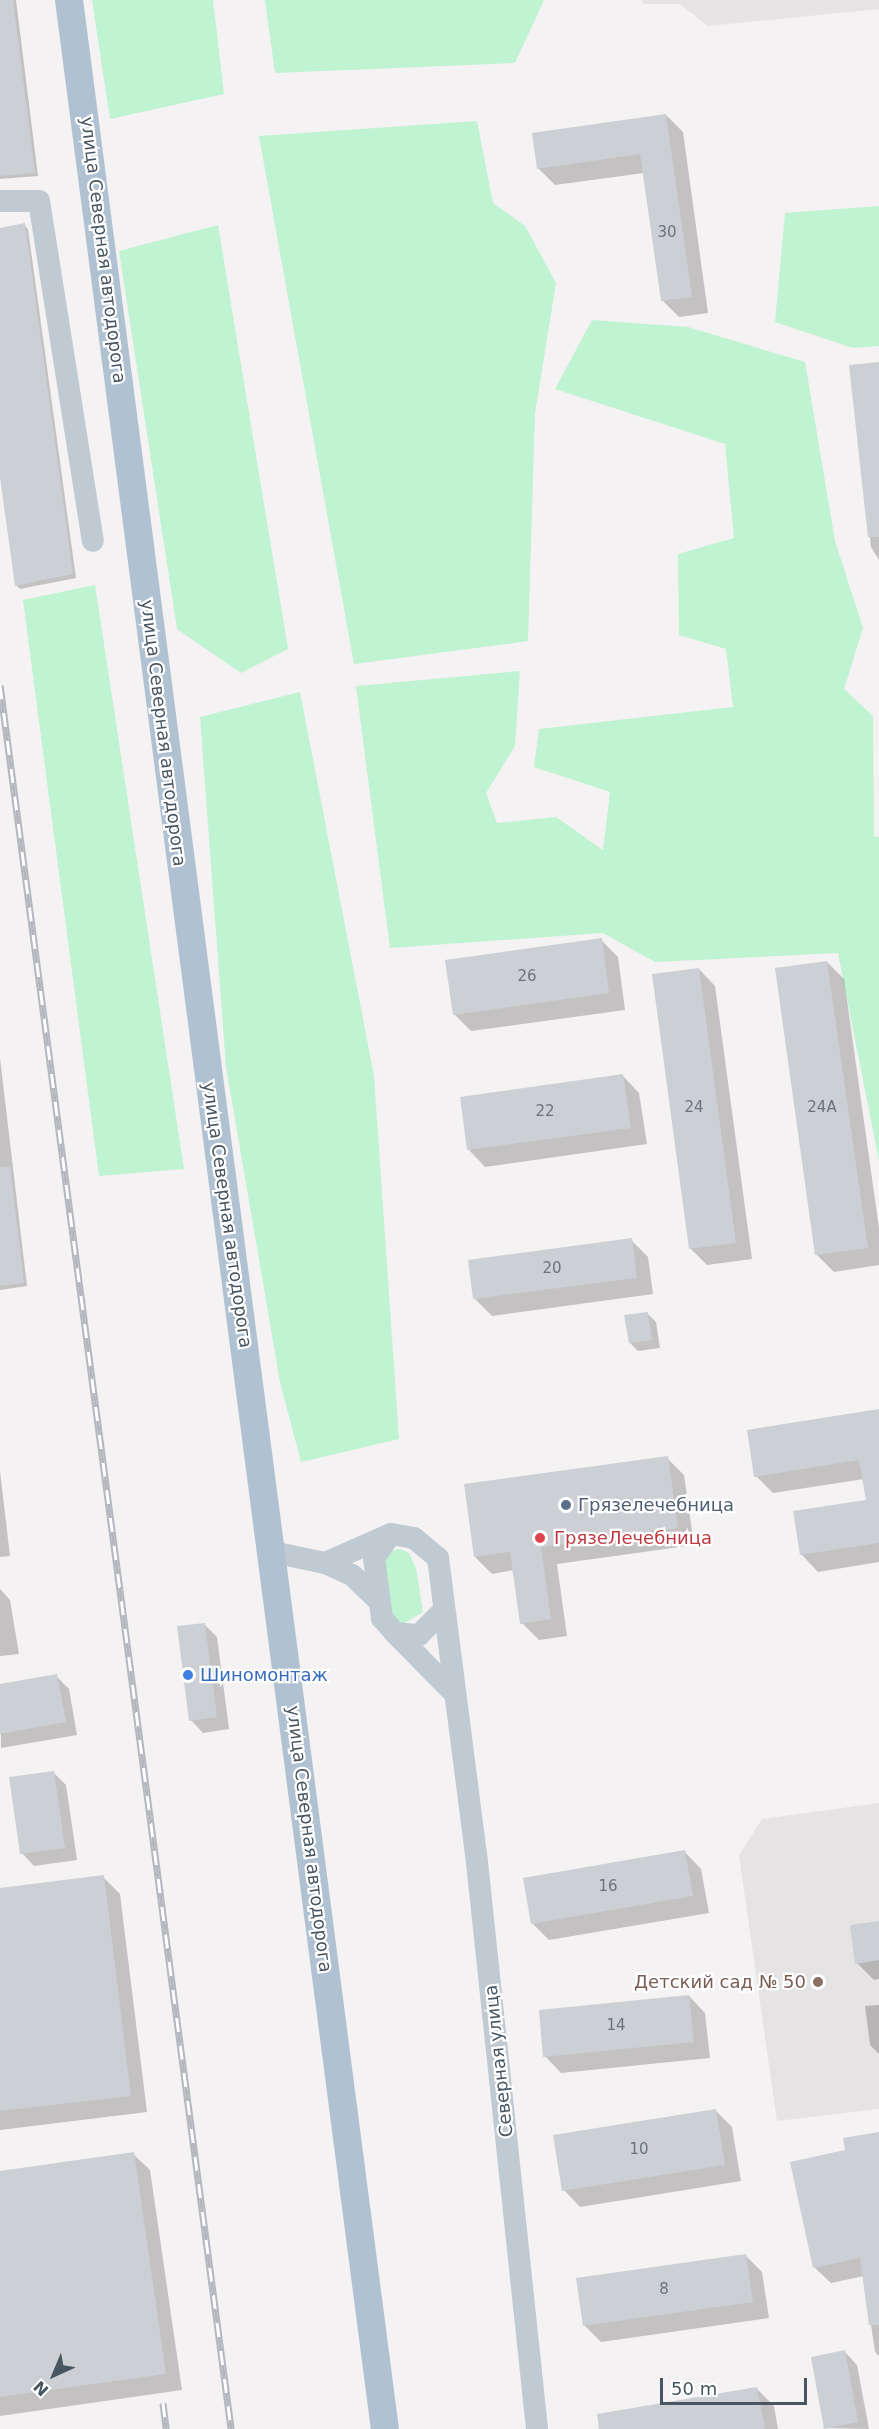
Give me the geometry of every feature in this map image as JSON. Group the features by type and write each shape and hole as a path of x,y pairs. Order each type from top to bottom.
{"main road":[{"name":"улица Северная автодорога","path":"69,0 93,161 156,690 272,1552 385,2429"}],"street":[{"path":"0,201 39,201 93,541"},
{"path":"325,1563 391,1534 414,1538 438,1558 443,1611 419,1635 395,1633"},
{"path":"391,1534 374,1558 381,1618 454,1693"},
{"path":"272,1552 325,1563 352,1575 377,1599"},
{"name":"Северная улица","path":"443,1611 478,1864 537,2429"}],"shaded area":[{"path":"642,0 879,0 879,9 708,26 680,4 643,4"},
{"name":"Детский сад № 50","path":"879,1803 879,2109 777,2121 739,1855 762,1819"}],"green space":[{"path":"92,0 213,0 224,94 110,119"},
{"path":"265,0 544,0 515,63 275,73"},
{"path":"477,121 493,203 525,226 556,283 535,413 528,641 354,664 259,136"},
{"path":"879,206 879,346 853,348 775,322 785,213"},
{"path":"218,225 288,649 241,673 177,629 119,251"},
{"path":"592,320 688,327 805,362 835,541 863,628 844,689 873,716 874,836 879,837 879,1161 838,953 655,962 603,933 390,948 356,686 520,671 515,746 486,793 497,823 556,817 603,850 610,792 534,767 539,729 733,707 726,649 679,635 678,554 734,538 725,444 555,389"},
{"path":"95,585 184,1169 99,1176 23,600"},
{"path":"300,692 374,1076 399,1439 301,1462 280,1382 226,1067 200,717"},
{"path":"400,1549 409,1553 416,1568 423,1612 403,1624 389,1615 381,1563 389,1551"}],"building":[{"path":"0,0 13,0 35,173 0,176"},
{"path":"666,114 692,297 661,301 640,154 537,169 532,133"},
{"path":"25,223 73,574 15,586 0,477 0,228"},
{"path":"879,362 879,537 868,537 849,365"},
{"path":"602,938 609,993 453,1015 445,960"},
{"path":"827,961 868,1248 815,1255 775,968"},
{"path":"699,968 736,1243 689,1249 652,974"},
{"path":"623,1074 631,1128 467,1150 460,1097"},
{"path":"10,1166 24,1283 0,1286 0,1167"},
{"path":"632,1238 637,1278 473,1299 468,1260"},
{"path":"648,1312 652,1340 629,1343 624,1315"},
{"path":"879,1409 879,1543 800,1555 793,1511 866,1500 859,1460 754,1477 747,1430"},
{"name":"ГрязеЛечебница","path":"668,1456 678,1528 541,1547 551,1619 520,1624 510,1552 474,1557 464,1484"},
{"path":"205,1623 217,1717 189,1721 177,1626"},
{"path":"57,1674 66,1722 0,1734 0,1684"},
{"path":"54,1771 65,1848 20,1854 9,1777"},
{"path":"685,1850 693,1896 531,1924 523,1878"},
{"path":"104,1875 131,2096 0,2111 0,1888"},
{"path":"879,1921 879,1960 855,1964 850,1925"},
{"path":"689,1995 694,2042 543,2057 539,2010"},
{"path":"716,2109 725,2165 562,2191 553,2135"},
{"path":"879,2132 879,2325 869,2325 860,2258 813,2268 790,2162 845,2150 843,2138"},
{"path":"134,2152 166,2374 0,2397 0,2171"},
{"path":"746,2254 753,2302 583,2326 576,2278"},
{"path":"845,2350 858,2422 824,2429 811,2357"},
{"path":"757,2387 765,2429 599,2429 597,2414"}],"railway":[{"path":"0,685 231,2429"},
{"path":"163,2403 166,2429"}],"place":[{"name":"Грязелечебница","path":"566,1505"},
{"name":"ГрязеЛечебница","path":"540,1538"},
{"name":"Шиномонтаж","path":"188,1675"},
{"name":"Детский сад № 50","path":"818,1982"}]}
